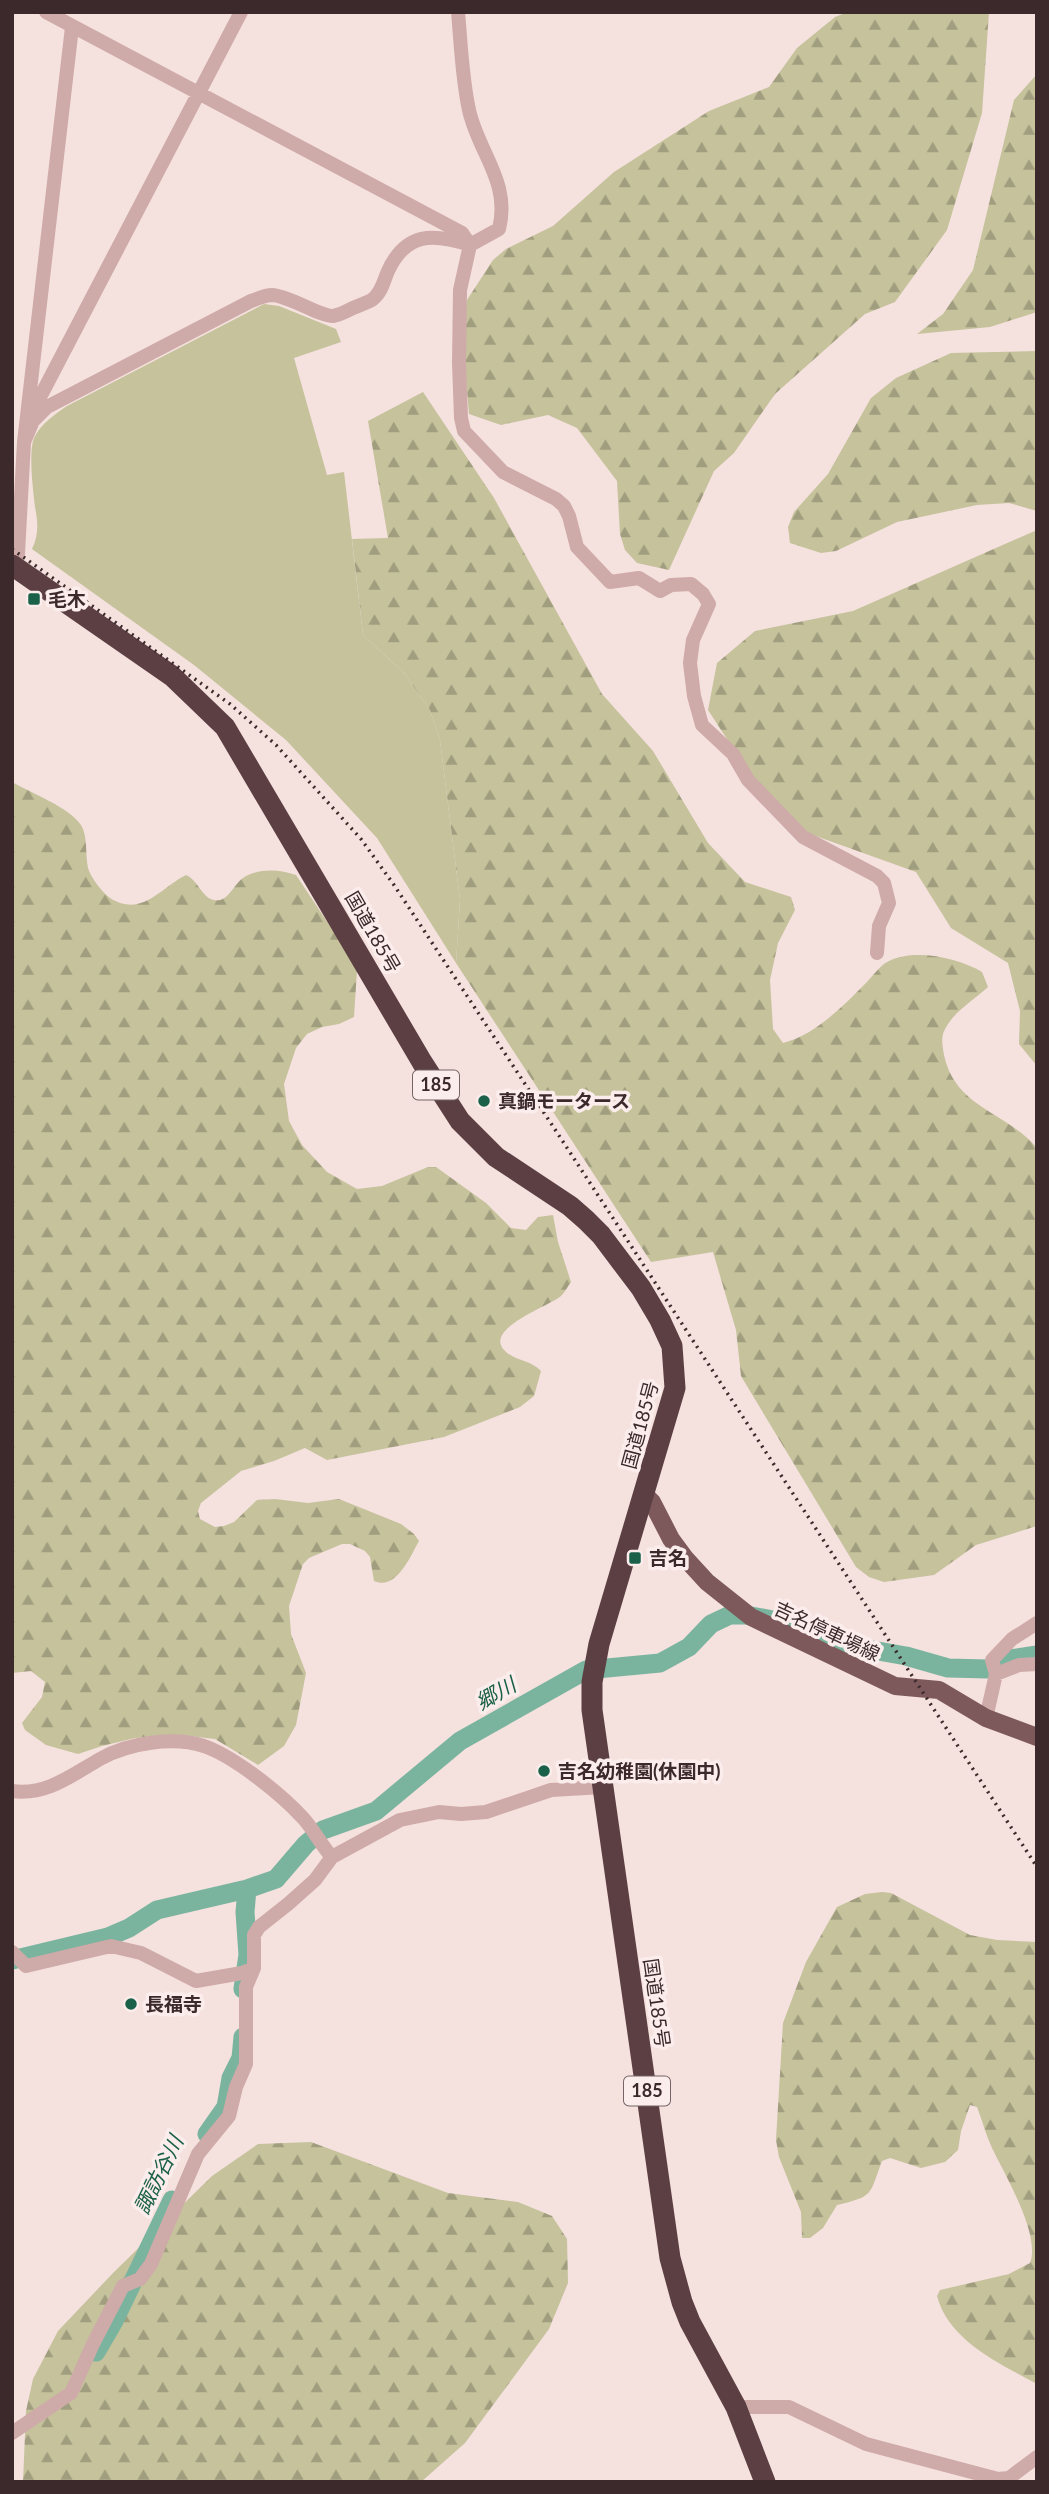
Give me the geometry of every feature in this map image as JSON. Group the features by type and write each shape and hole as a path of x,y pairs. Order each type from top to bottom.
{"highway":[{"name":"国道185号","path":"13,570 172,676 225,727 422,1062 460,1121 496,1157 570,1206 601,1235 641,1288 672,1346 676,1378 672,1405 595,1660 592,1710 670,2258 690,2322 736,2407 765,2482"}],"main road":[{"name":"吉名停車場線","path":"645,1495 652,1502 685,1559 706,1582 746,1614 895,1686 939,1690 986,1718 1037,1737"}],"street":[{"path":"46,12 462,233 470,245 460,290 459,363 464,430 503,472 565,506 577,547 610,582 639,578 660,591 671,585 691,584 703,594 709,604 693,640 690,663 694,696 702,725 733,754 748,780 803,837 877,876 884,883 889,903 879,926 877,953"},
{"path":"28,413 37,403 242,12"},
{"path":"24,442 33,421 47,407 251,301 271,295 335,316 373,299 400,251 413,240 454,240 470,245 499,229 503,212 493,166 470,114 458,12"},
{"path":"13,570 24,442 72,27"},
{"path":"986,1718 995,1669 992,1660 1012,1639 1037,1623"},
{"path":"995,1669 1037,1664"},
{"path":"12,1791 27,1793 45,1790 105,1756 129,1747 163,1743 204,1746 250,1772 302,1817 332,1857"},
{"path":"12,2433 71,2393 123,2286 140,2279 151,2264 198,2154 229,2116 236,2087 246,2064 246,1987 254,1935 259,1927 315,1880 332,1857 400,1820 439,1812 486,1812 551,1790 603,1787"},
{"path":"17,1956 26,1966 111,1946 141,1953 197,1981 248,1970"},
{"path":"736,2407 789,2407 866,2444 998,2479 1009,2478 1037,2457"}],"green space":[{"path":"848,12 989,12 982,113 947,230 895,302 865,314 775,394 734,453 714,471 669,570 637,563 625,550 620,534 617,481 577,428 548,415 501,425 469,414 462,332 467,300 493,260 506,249 553,226 614,172 709,111 769,87 797,48 835,17"},
{"path":"1037,74 1037,312 990,327 917,334 943,314 973,270 1014,100"},
{"path":"264,304 279,306 336,329 341,342 294,358 327,475 344,472 363,635 404,673 430,710 440,740 460,900 456,963 377,838 286,740 194,665 32,549 36,539 37,518 32,448 35,436 43,425 67,406"},
{"path":"1037,351 1037,511 1009,503 977,505 897,522 836,551 821,553 790,543 788,527 794,512 828,474 871,398 896,378 951,353"},
{"path":"423,392 494,498 602,694 653,751 708,843 745,882 791,897 795,910 778,943 770,980 773,1029 783,1043 817,1027 847,1002 882,965 900,957 937,956 982,972 988,987 952,1019 944,1032 942,1043 950,1073 959,1087 1037,1148 1037,1526 976,1545 934,1575 884,1582 869,1577 856,1567 741,1376 736,1330 713,1252 651,1262 456,963 460,900 440,740 430,710 404,673 363,635 352,539 388,538 368,421"},
{"path":"1037,530 1037,1066 1019,1044 1020,1011 1008,963 951,928 916,872 799,830 744,765 708,710 717,663 755,631 853,611"},
{"path":"12,782 59,806 75,818 85,835 87,863 92,876 110,898 121,903 141,903 186,875 206,896 219,900 227,896 239,881 256,872 276,871 296,875 357,970 354,1017 307,1034 296,1048 284,1084 289,1121 302,1145 327,1172 357,1189 382,1186 428,1167 436,1167 486,1203 511,1228 526,1230 538,1217 553,1215 558,1242 571,1282 561,1296 521,1318 503,1334 500,1342 504,1350 541,1371 534,1396 520,1407 444,1437 327,1460 305,1448 241,1471 201,1503 198,1511 200,1519 215,1527 234,1522 257,1500 308,1503 339,1499 401,1524 419,1541 396,1577 382,1583 374,1581 370,1557 365,1551 350,1544 342,1544 309,1558 303,1564 289,1606 291,1634 306,1673 296,1725 284,1746 258,1765 215,1739 181,1735 135,1738 78,1754 46,1745 25,1730 22,1723 42,1697 45,1682 31,1671 12,1673"},
{"path":"891,1893 970,1935 997,1940 1037,1942 1037,2384 992,2359 964,2338 943,2312 937,2296 940,2290 1009,2274 1030,2263 1031,2237 1026,2221 990,2143 977,2107 970,2105 958,2150 945,2162 921,2168 890,2158 882,2161 875,2181 865,2196 837,2205 823,2228 810,2238 802,2238 801,2212 779,2157 776,2140 783,2023 806,1962 837,1907 865,1894"},
{"path":"311,2142 448,2193 518,2202 552,2216 567,2239 568,2283 549,2329 465,2443 421,2482 23,2482 26,2411 33,2379 58,2331 212,2176 258,2144"}],"waterway":[{"name":"郷川","path":"12,1960 108,1937 129,1928 157,1910 247,1889 276,1879 306,1844 323,1830 376,1811 460,1741 586,1670 660,1663 689,1647 711,1624 730,1615 783,1622 867,1649 948,1668 988,1669 1010,1659 1037,1655"},
{"name":"諏訪谷川","path":"243,1989 248,1955 245,1912 247,1889"},
{"name":"諏訪谷川","path":"207,2134 226,2107 231,2078 241,2058 243,2037"},
{"name":"諏訪谷川","path":"96,2352 114,2321 172,2200"}],"railway":[{"path":"12,549 230,704 276,745 361,839 556,1131 1037,1867"}],"place":[{"name":"毛木","path":"34,599"},
{"name":"真鍋モータース","path":"484,1101"},
{"name":"吉名","path":"635,1558"},
{"name":"吉名幼稚園(休園中)","path":"544,1771"},
{"name":"長福寺","path":"131,2004"}]}
